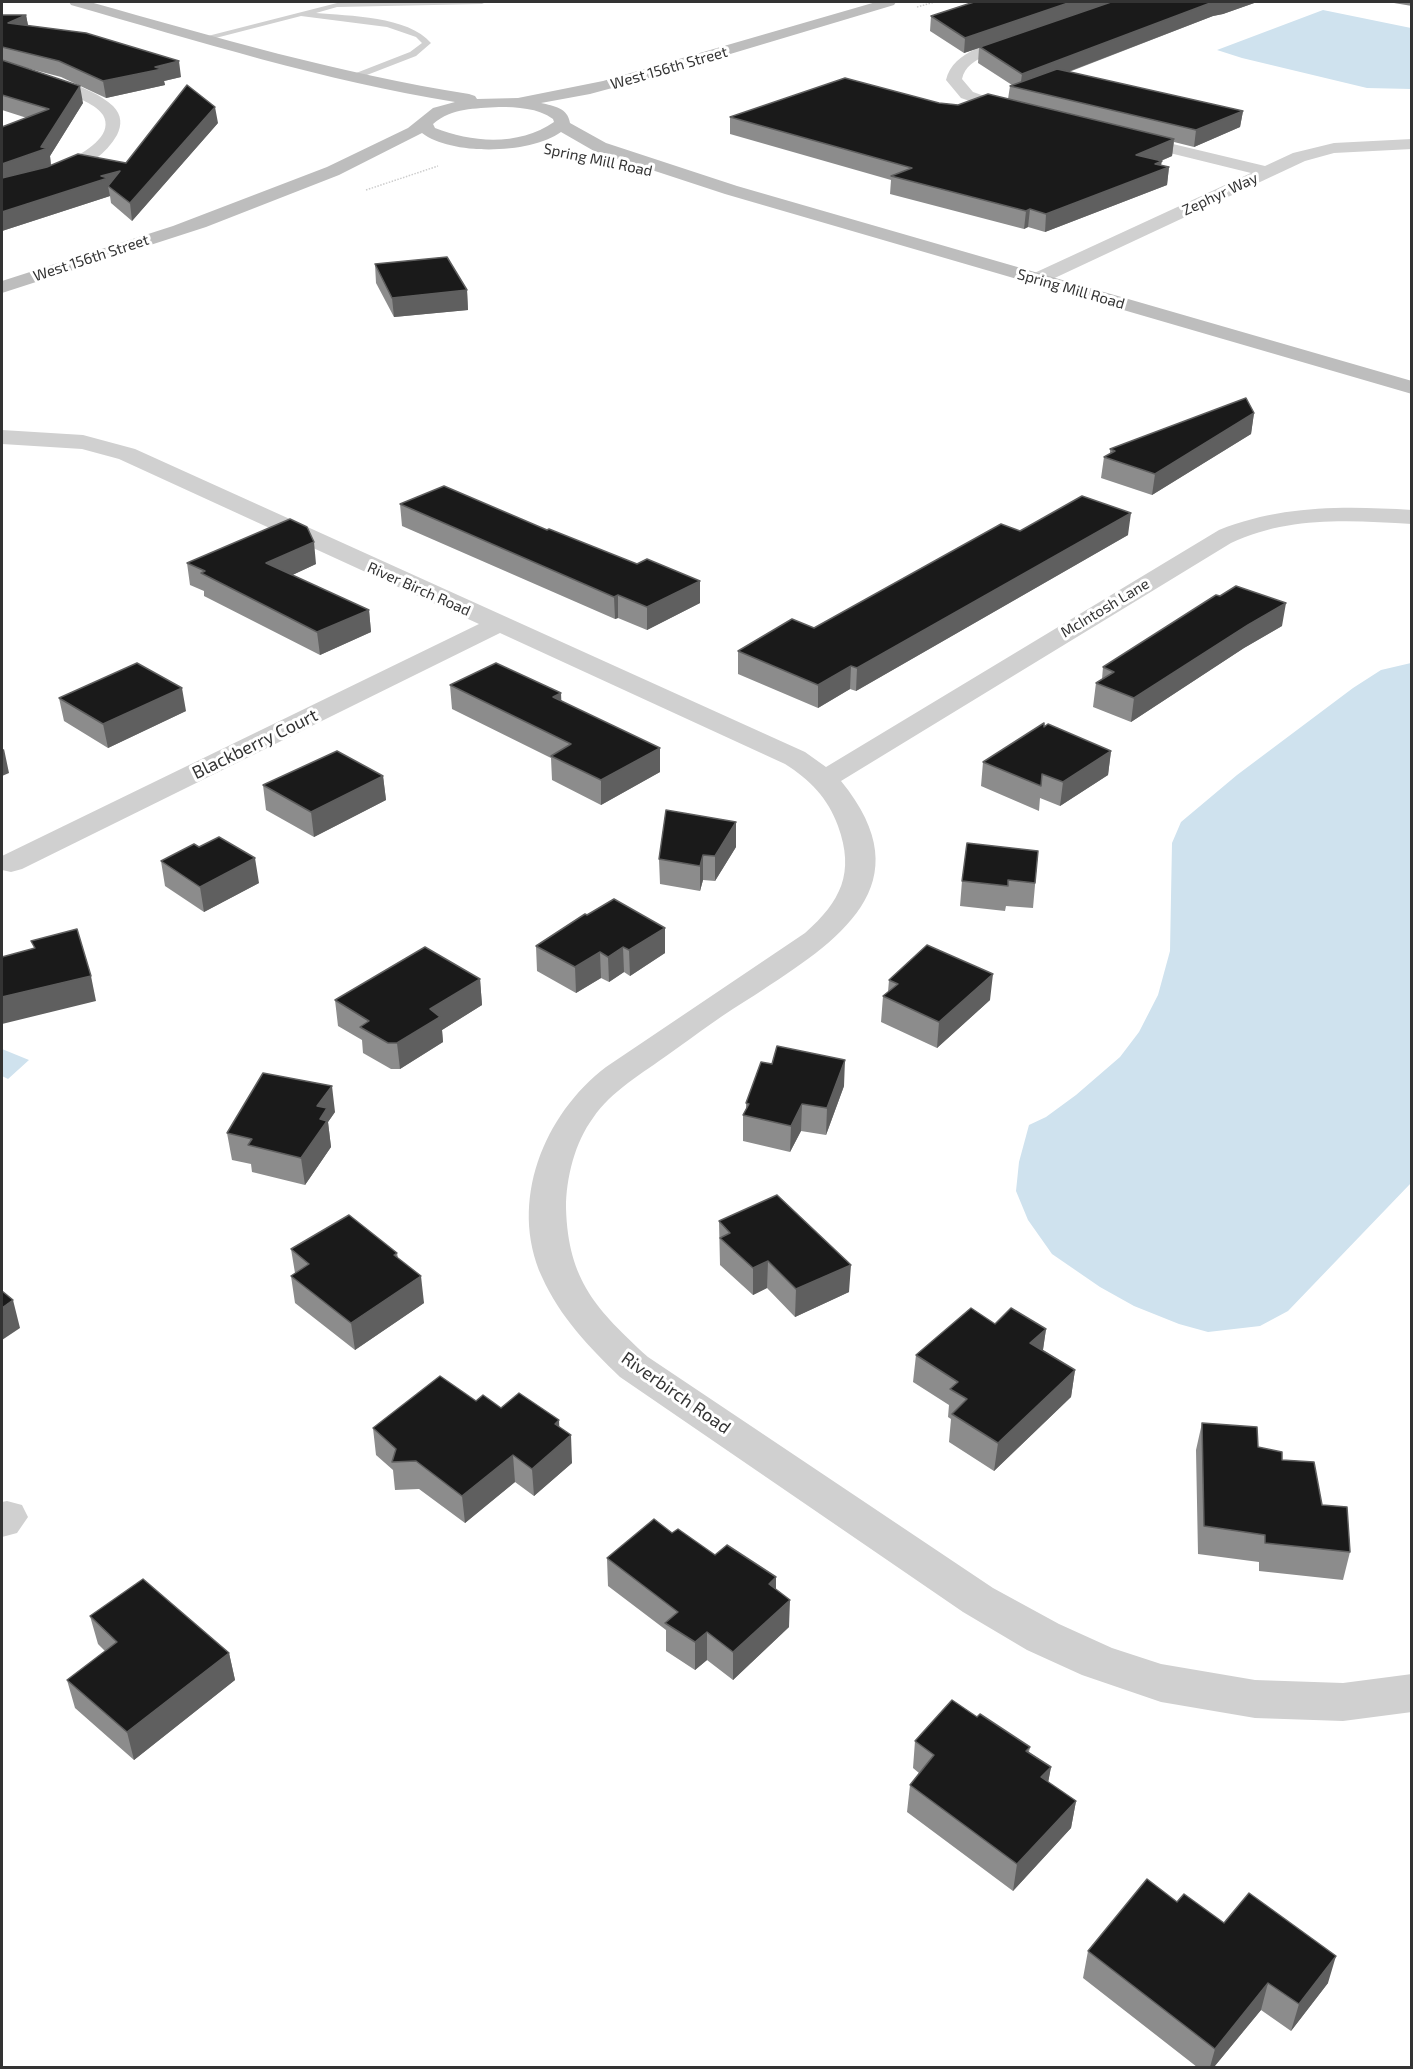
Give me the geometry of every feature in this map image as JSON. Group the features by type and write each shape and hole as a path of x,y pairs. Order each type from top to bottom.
{"street":[{"path":"76,2 274,58 354,77 418,92 500,102"},
{"name":"West 156th Street","path":"180,229 333,171 456,106 569,95 599,88 888,2"},
{"name":"West 156th Street","path":"610,100 832,19"},
{"path":"1032,36 970,58 960,64 954,72 954,80 967,95 977,100 1035,116"},
{"path":"274,58 320,76 398,98 427,121 429,131 440,136 456,141 496,143"},
{"path":"2,68 90,98 109,111 113,120 108,138 82,160 42,178 2,190"},
{"name":"Spring Mill Road","path":"500,102 531,105 553,111 561,117 561,124 600,147 731,190 1412,388"},
{"path":"436,152 539,137 581,114"},
{"path":"1116,136 1267,172"},
{"name":"Spring Mill Road","path":"496,143 552,149"},
{"name":"Zephyr Way","path":"1037,279 1299,157 1334,148 1412,144"},
{"name":"Spring Mill Road","path":"575,154 731,190"},
{"name":"West 156th Street","path":"2,287 388,164"},
{"name":"River Birch Road","path":"2,437 83,442 127,454 795,758 816,770 825,779"},
{"name":"McIntosh Lane","path":"825,779 1233,532 1292,517 1336,514 1412,517"},
{"name":"Blackberry Court","path":"12,863 498,624"},
{"name":"Riverbirch Road","path":"825,779 831,784 852,824 862,852 857,883 839,916 810,946 738,991 609,1081 581,1109 561,1146 549,1182 547,1218 552,1260 571,1302 600,1336 634,1367 978,1600 1043,1638 1098,1662 1161,1683 1255,1699 1343,1702 1412,1694"}],"lane":[{"path":"204,38 349,2"},
{"path":"337,5 482,2"},
{"path":"301,14 394,26 420,34 427,43 424,48 413,54 354,77"}],"water":[{"path":"1323,10 1411,28 1411,89 1367,88 1217,50"},
{"path":"1411,663 1411,1183 1288,1311 1260,1326 1208,1332 1179,1324 1134,1306 1100,1287 1052,1254 1028,1220 1016,1191 1019,1162 1029,1125 1046,1117 1076,1095 1120,1057 1139,1032 1158,995 1170,951 1172,843 1181,822 1237,775 1353,688 1381,670"},
{"path":"2,1049 29,1060 8,1079 2,1076"}],"building":[{"path":"974,2 1071,2 965,38 931,16"},
{"path":"1111,2 1213,2 1022,74 980,47"},
{"path":"2,15 26,15 8,23 86,33 179,61 155,67 162,69 103,81 59,61 2,47"},
{"path":"2,60 80,86 41,147 48,148 2,164 2,127 49,109 2,95"},
{"path":"1057,69 1243,111 1196,130 1010,86"},
{"path":"845,78 939,103 958,105 988,94 1174,139 1136,155 1162,161 1155,164 1169,167 1046,214 1030,209 1026,211 891,176 912,168 730,117"},
{"path":"187,85 215,107 130,203 108,186 120,171 101,176 108,178 2,212 2,178 47,167 78,154 126,163"},
{"path":"447,257 467,290 392,298 375,264"},
{"path":"1246,398 1254,413 1155,474 1104,457 1115,451 1110,449"},
{"path":"444,486 547,530 637,564 647,559 700,581 647,607 618,595 614,597 400,504"},
{"path":"1082,496 1131,513 857,668 851,666 818,685 738,651 792,619 814,628 1001,524 1020,531"},
{"path":"290,519 307,527 314,542 266,563 369,610 317,632 201,573 205,571 187,563"},
{"path":"1236,586 1286,603 1134,698 1096,683 1114,672 1103,667 1216,595 1220,596"},
{"path":"137,663 182,688 103,724 59,698"},
{"path":"496,663 561,693 553,697 660,748 601,780 551,756 571,744 450,685"},
{"path":"1044,723 1044,727 1048,724 1111,751 1063,782 1042,774 1041,786 983,762"},
{"path":"337,751 383,776 311,812 263,785"},
{"path":"666,810 736,822 715,856 703,855 700,866 659,859"},
{"path":"219,837 255,858 200,887 161,861 194,844 199,847"},
{"path":"967,843 1038,851 1035,883 1008,880 1008,886 962,881"},
{"path":"614,899 665,928 629,950 623,947 608,957 600,952 575,967 536,946 585,914 587,915"},
{"path":"77,929 91,976 2,997 2,957 35,948 31,941"},
{"path":"927,945 993,974 939,1022 883,996 898,984 889,980"},
{"path":"425,947 480,979 430,1009 440,1017 397,1043 388,1043 360,1027 369,1021 335,1000"},
{"path":"777,1046 845,1060 827,1108 802,1104 791,1126 743,1115 749,1104 746,1103 761,1062 772,1064"},
{"path":"263,1073 332,1086 317,1106 327,1108 320,1119 327,1121 301,1158 248,1145 252,1139 227,1133"},
{"path":"777,1195 851,1265 796,1289 768,1261 753,1268 720,1238 730,1233 719,1221"},
{"path":"349,1215 397,1253 394,1255 421,1276 351,1323 291,1276 309,1264 291,1249"},
{"path":"2,1291 13,1300 2,1308"},
{"path":"971,1308 995,1324 1011,1308 1046,1329 1030,1343 1075,1370 998,1443 952,1414 967,1399 950,1389 958,1382 916,1355"},
{"path":"440,1376 476,1401 483,1395 501,1408 519,1393 559,1420 555,1424 571,1435 532,1469 513,1455 462,1496 416,1461 392,1462 396,1449 373,1428"},
{"path":"1202,1423 1257,1427 1258,1447 1282,1452 1282,1460 1314,1462 1322,1505 1347,1507 1350,1552 1265,1543 1265,1535 1204,1526"},
{"path":"654,1519 672,1533 678,1529 715,1555 727,1545 776,1577 769,1584 790,1600 733,1652 707,1632 695,1642 665,1623 678,1612 607,1558"},
{"path":"143,1579 229,1653 127,1732 67,1680 117,1642 90,1616"},
{"path":"952,1700 977,1717 980,1714 1030,1747 1026,1751 1051,1767 1041,1777 1076,1801 1017,1864 910,1785 934,1755 915,1741"},
{"path":"1147,1879 1177,1902 1184,1894 1224,1923 1249,1893 1336,1956 1299,2004 1268,1983 1215,2049 1088,1951"}]}
